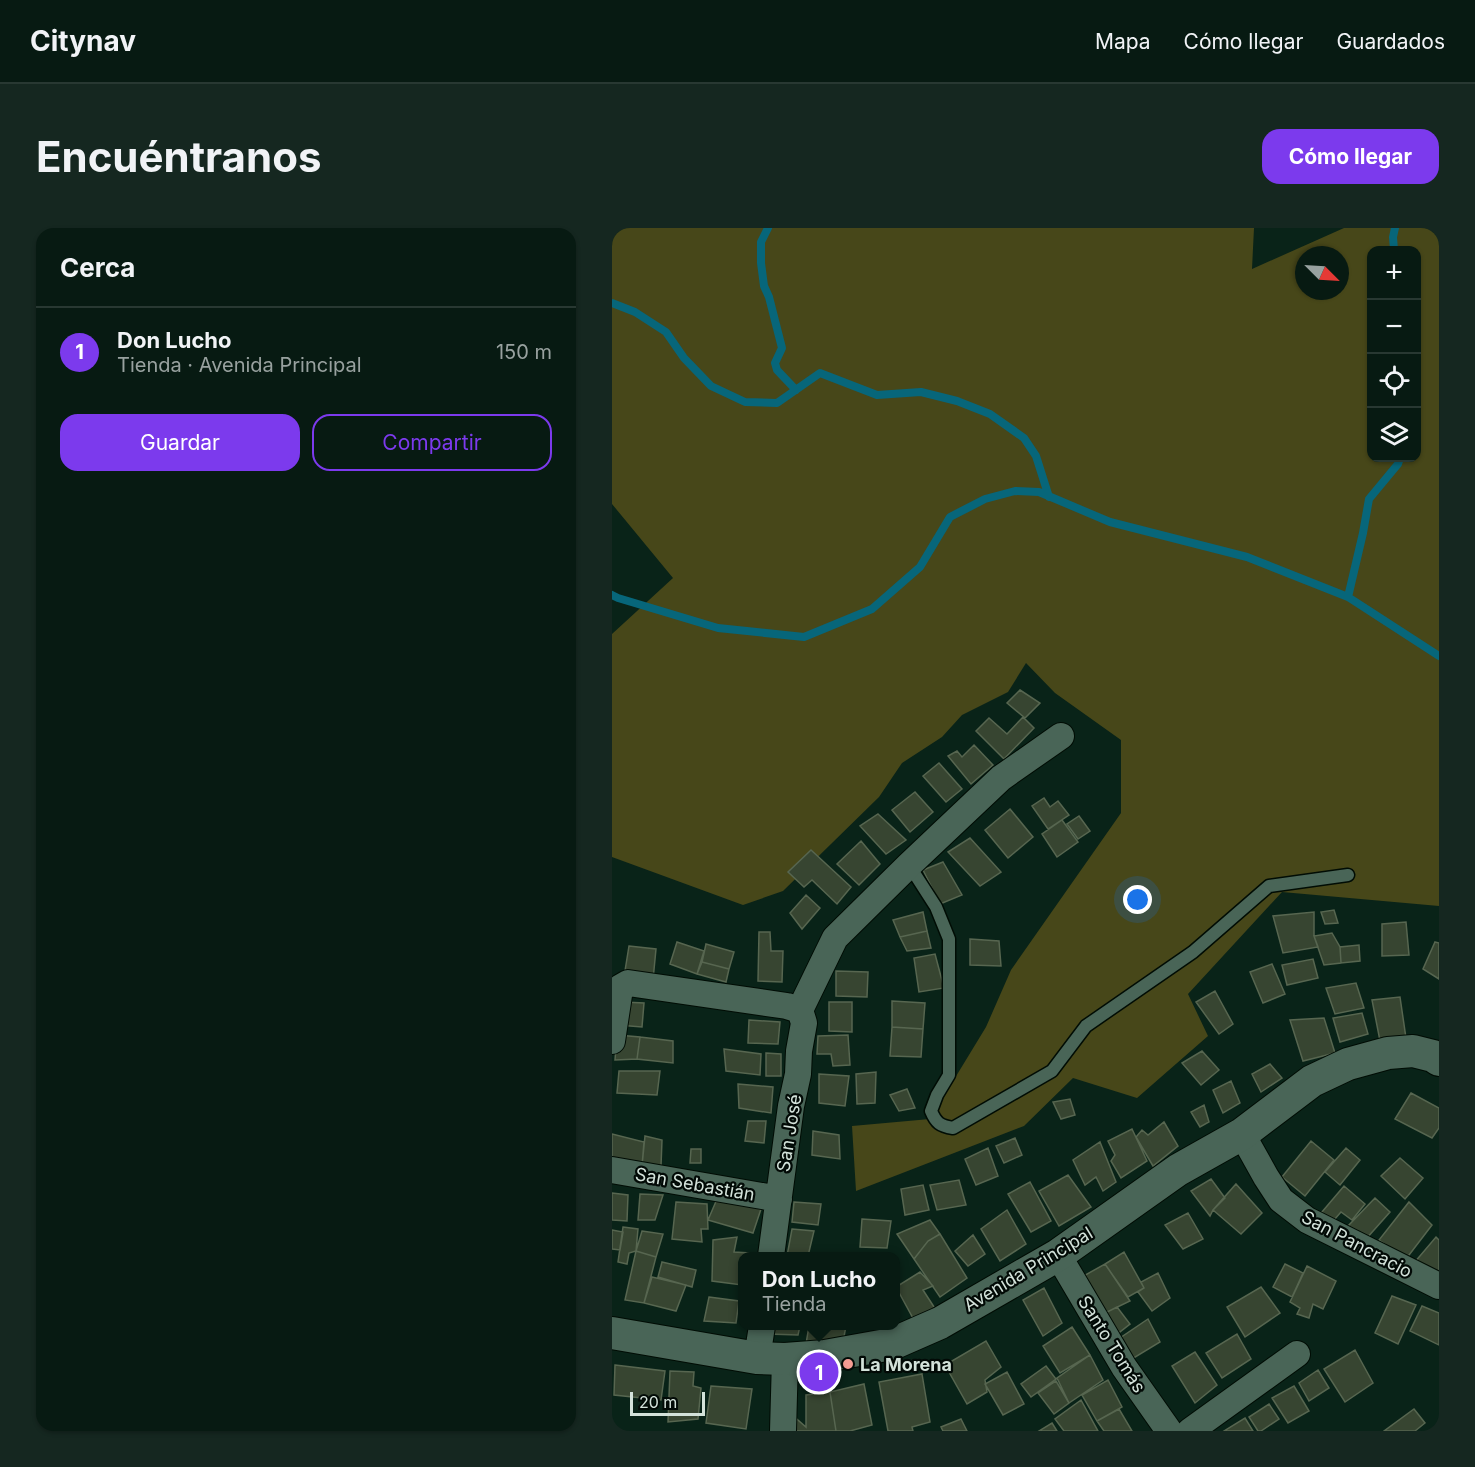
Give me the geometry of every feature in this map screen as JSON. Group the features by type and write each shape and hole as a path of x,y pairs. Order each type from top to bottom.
{"street":[{"path":"612,1041 621,987 628,983 787,1006 800,1010 835,938 1001,778 1061,736"},
{"name":"San José","path":"772,1252 804,1023 800,1010"},
{"name":"Avenida Principal","path":"612,1333 771,1359 825,1356 892,1344 940,1323 1058,1255 1178,1170 1242,1134 1312,1081 1348,1064 1388,1053 1413,1052 1433,1056 1439,1060"},
{"name":"San Pancracio","path":"1242,1134 1281,1200 1307,1220 1439,1287"},
{"name":"San Sebastián","path":"612,1170 779,1199"},
{"name":"Santo Tomás","path":"1058,1255 1124,1367 1168,1431"},
{"path":"763,1330 771,1359 783,1431"},
{"path":"1190,1431 1298,1354"}],"lane":[{"path":"909,865 936,907 949,939 949,1075 931,1111 935,1121 953,1128 1052,1071 1086,1026 1193,952 1269,886 1348,875"}],"shaded area":[{"path":"612,228 1254,228 1252,269 1295,250 1295,300 1349,300 1349,246 1304,246 1344,228 1439,228 1439,906 1282,892 1188,994 1208,1036 1137,1098 1073,1078 1024,1126 856,1191 852,1126 930,1119 986,1027 1011,970 1121,813 1121,740 1055,693 1026,663 1008,692 962,715 942,737 902,763 879,797 783,891 743,905 612,857 612,634 673,578 612,504"}],"building":[{"path":"1020,690 1040,703 1025,718 1007,703"},
{"path":"1023,717 1034,728 1004,759 976,731 989,718 1007,734"},
{"path":"974,745 993,765 971,784 948,756 957,751 962,757"},
{"path":"939,763 962,789 946,802 923,776"},
{"path":"915,792 933,812 910,832 892,810"},
{"path":"1044,798 1050,807 1058,801 1069,815 1048,829 1032,806"},
{"path":"1010,809 1033,837 1008,858 985,830"},
{"path":"878,814 906,840 886,854 860,826"},
{"path":"1079,816 1090,831 1078,839 1067,824"},
{"path":"1062,820 1078,842 1057,857 1042,834"},
{"path":"970,838 1001,872 980,886 948,852"},
{"path":"861,841 880,864 859,885 837,864"},
{"path":"811,850 851,887 837,904 812,880 804,887 788,872"},
{"path":"943,862 962,895 940,904 923,870"},
{"path":"806,895 820,908 802,929 790,913"},
{"path":"1334,910 1338,923 1325,924 1321,912"},
{"path":"923,912 927,931 900,937 893,920"},
{"path":"1314,912 1314,936 1318,947 1283,953 1273,916"},
{"path":"1406,922 1409,955 1382,956 1382,924"},
{"path":"927,931 931,948 907,951 900,937"},
{"path":"759,932 770,932 771,951 783,951 782,982 758,981"},
{"path":"1332,933 1340,947 1341,963 1324,965 1314,936"},
{"path":"970,939 999,941 1001,966 970,965"},
{"path":"677,942 704,951 697,974 670,964"},
{"path":"1435,942 1439,943 1439,979 1423,969"},
{"path":"706,944 734,952 729,969 702,962"},
{"path":"1359,945 1360,961 1341,963 1340,947"},
{"path":"629,946 656,949 653,980 624,977"},
{"path":"935,954 944,988 919,992 914,958"},
{"path":"1313,959 1318,978 1287,985 1282,965"},
{"path":"702,962 729,969 726,982 697,974"},
{"path":"1272,964 1285,994 1263,1003 1250,972"},
{"path":"836,971 868,972 867,997 836,996"},
{"path":"1356,983 1364,1008 1335,1014 1326,988"},
{"path":"1215,991 1233,1024 1219,1034 1196,1002"},
{"path":"1400,997 1407,1045 1381,1046 1372,1000"},
{"path":"892,1001 925,1003 923,1029 892,1027"},
{"path":"623,1002 644,1003 642,1027 618,1025"},
{"path":"829,1002 852,1002 852,1032 829,1031"},
{"path":"1362,1013 1368,1034 1340,1042 1333,1018"},
{"path":"1324,1018 1335,1053 1303,1061 1290,1020"},
{"path":"749,1020 780,1022 778,1044 748,1043"},
{"path":"892,1027 923,1029 921,1057 890,1056"},
{"path":"617,1035 640,1037 637,1059 615,1060"},
{"path":"848,1035 850,1065 833,1066 831,1054 817,1054 818,1036"},
{"path":"640,1037 673,1041 673,1063 637,1059"},
{"path":"724,1049 761,1054 760,1075 726,1071"},
{"path":"1202,1051 1219,1070 1201,1085 1182,1063"},
{"path":"766,1053 781,1054 781,1076 766,1076"},
{"path":"1270,1064 1282,1078 1261,1092 1252,1074"},
{"path":"619,1071 660,1071 657,1095 617,1093"},
{"path":"876,1072 875,1103 857,1104 856,1074"},
{"path":"819,1074 849,1076 845,1106 819,1103"},
{"path":"1231,1081 1240,1103 1223,1113 1213,1090"},
{"path":"738,1084 773,1087 771,1113 739,1108"},
{"path":"907,1089 915,1108 899,1111 890,1095"},
{"path":"1411,1093 1439,1108 1439,1128 1432,1138 1395,1119"},
{"path":"1070,1099 1075,1115 1061,1119 1053,1102"},
{"path":"1204,1105 1209,1122 1200,1127 1191,1112"},
{"path":"748,1121 766,1121 764,1143 745,1141"},
{"path":"1164,1122 1178,1146 1153,1166 1136,1137 1142,1130 1148,1135"},
{"path":"1132,1129 1147,1161 1121,1178 1111,1161 1115,1155 1108,1141"},
{"path":"813,1131 839,1135 840,1159 812,1155"},
{"path":"612,1134 644,1142 642,1166 612,1158"},
{"path":"645,1136 662,1140 661,1166 642,1166"},
{"path":"1015,1138 1022,1155 1004,1163 996,1146"},
{"path":"1311,1141 1334,1160 1305,1196 1282,1177"},
{"path":"1100,1142 1116,1182 1103,1191 1096,1177 1085,1185 1073,1160"},
{"path":"988,1148 998,1176 976,1185 965,1159"},
{"path":"1346,1148 1360,1160 1340,1185 1325,1172"},
{"path":"691,1149 701,1149 701,1163 690,1163"},
{"path":"1400,1158 1423,1178 1405,1199 1381,1176"},
{"path":"1068,1175 1091,1207 1059,1226 1039,1191"},
{"path":"1211,1179 1225,1198 1210,1216 1191,1191"},
{"path":"959,1180 966,1205 937,1210 930,1185"},
{"path":"1030,1182 1051,1221 1031,1232 1008,1194"},
{"path":"1236,1184 1262,1213 1241,1234 1213,1210"},
{"path":"923,1185 929,1210 905,1215 901,1189"},
{"path":"1344,1186 1365,1204 1352,1220 1341,1212 1327,1228 1316,1219"},
{"path":"612,1193 628,1195 627,1221 612,1220"},
{"path":"640,1194 663,1195 655,1220 638,1220"},
{"path":"1375,1198 1390,1212 1366,1239 1348,1226"},
{"path":"717,1199 761,1209 753,1233 708,1220"},
{"path":"676,1202 707,1204 708,1229 701,1229 702,1242 672,1239"},
{"path":"794,1202 821,1204 818,1225 792,1222"},
{"path":"1409,1202 1432,1225 1406,1259 1379,1240"},
{"path":"1007,1210 1026,1244 1000,1261 981,1229"},
{"path":"1188,1213 1203,1239 1183,1249 1165,1225"},
{"path":"862,1219 891,1221 887,1248 860,1247"},
{"path":"930,1220 940,1234 928,1241 914,1259 897,1234"},
{"path":"623,1227 638,1229 636,1251 629,1253 627,1264 618,1262"},
{"path":"792,1229 814,1231 809,1252 788,1252"},
{"path":"612,1230 623,1232 620,1250 612,1249"},
{"path":"642,1231 663,1234 656,1257 636,1251"},
{"path":"940,1234 967,1278 940,1297 914,1259 928,1241"},
{"path":"973,1235 985,1254 968,1266 955,1251"},
{"path":"737,1237 734,1252 738,1252 738,1284 712,1281 713,1240"},
{"path":"1436,1237 1439,1240 1439,1274 1414,1263"},
{"path":"636,1251 656,1257 644,1303 625,1300"},
{"path":"1124,1252 1144,1288 1128,1297 1105,1264"},
{"path":"662,1262 696,1270 692,1287 658,1277"},
{"path":"1105,1264 1130,1301 1105,1313 1080,1278"},
{"path":"1285,1264 1303,1273 1292,1297 1273,1287"},
{"path":"1307,1266 1336,1281 1323,1309 1313,1304 1309,1318 1297,1314 1300,1308 1290,1302"},
{"path":"920,1272 933,1286 923,1290 936,1310 914,1320 900,1294 900,1284"},
{"path":"1158,1273 1170,1298 1152,1311 1138,1292 1144,1288 1141,1282"},
{"path":"652,1277 686,1285 676,1311 644,1303"},
{"path":"1261,1287 1280,1313 1245,1337 1227,1307"},
{"path":"1044,1288 1062,1323 1043,1336 1023,1300"},
{"path":"1392,1296 1416,1305 1398,1344 1375,1333"},
{"path":"709,1297 738,1301 736,1323 704,1321"},
{"path":"1422,1306 1439,1313 1439,1345 1410,1331"},
{"path":"1117,1307 1130,1324 1116,1335 1105,1313"},
{"path":"1148,1319 1160,1342 1132,1359 1120,1338"},
{"path":"1072,1327 1090,1355 1060,1373 1043,1346"},
{"path":"769,1330 799,1330 798,1335 768,1334"},
{"path":"808,1330 845,1330 843,1342 806,1344"},
{"path":"1237,1334 1251,1359 1222,1378 1206,1353"},
{"path":"986,1341 1001,1367 985,1380 987,1392 967,1404 945,1365"},
{"path":"1355,1350 1373,1383 1345,1402 1324,1369"},
{"path":"1195,1352 1217,1385 1195,1403 1172,1366"},
{"path":"1090,1355 1103,1380 1069,1403 1057,1378"},
{"path":"615,1365 665,1371 661,1400 614,1395"},
{"path":"1046,1366 1056,1379 1031,1397 1021,1384"},
{"path":"1318,1370 1329,1388 1309,1401 1299,1383"},
{"path":"670,1371 694,1372 693,1386 701,1388 698,1419 668,1422"},
{"path":"1007,1372 1024,1404 1003,1415 985,1384"},
{"path":"922,1374 930,1422 912,1427 913,1431 888,1431 879,1382"},
{"path":"1108,1380 1122,1407 1097,1421 1082,1395"},
{"path":"1056,1381 1069,1403 1054,1414 1038,1393"},
{"path":"864,1384 872,1425 850,1431 836,1431 830,1392"},
{"path":"711,1386 752,1389 746,1429 706,1423"},
{"path":"1294,1386 1309,1411 1288,1423 1272,1398"},
{"path":"830,1392 836,1431 792,1431 791,1414 806,1427 806,1395"},
{"path":"1081,1400 1098,1431 1064,1431 1055,1419"},
{"path":"1269,1404 1279,1419 1258,1431 1249,1417"},
{"path":"1119,1409 1132,1431 1104,1431 1097,1421"},
{"path":"1414,1409 1425,1423 1415,1431 1384,1431"},
{"path":"1245,1418 1253,1431 1224,1431"},
{"path":"961,1419 967,1431 943,1431 941,1427"},
{"path":"1052,1423 1057,1431 1039,1431"}],"waterway":[{"path":"768,228 761,242 761,263 764,286 782,348 775,363 777,370 796,390"},
{"path":"1394,246 1395,228"},
{"path":"612,303 635,312 666,332 684,358 711,386 745,402 777,403 820,373 877,395 921,392 957,401 990,414 1024,438 1036,456 1049,497"},
{"path":"1348,597 1369,499 1399,462"},
{"path":"612,595 718,628 804,637 872,609 920,567 950,517 985,499 1015,491 1039,492 1110,522 1247,557 1348,597 1439,656"}],"place":[{"name":"La Morena","path":"848,1364"},
{"name":"Don Lucho","path":"819,1372"}]}
